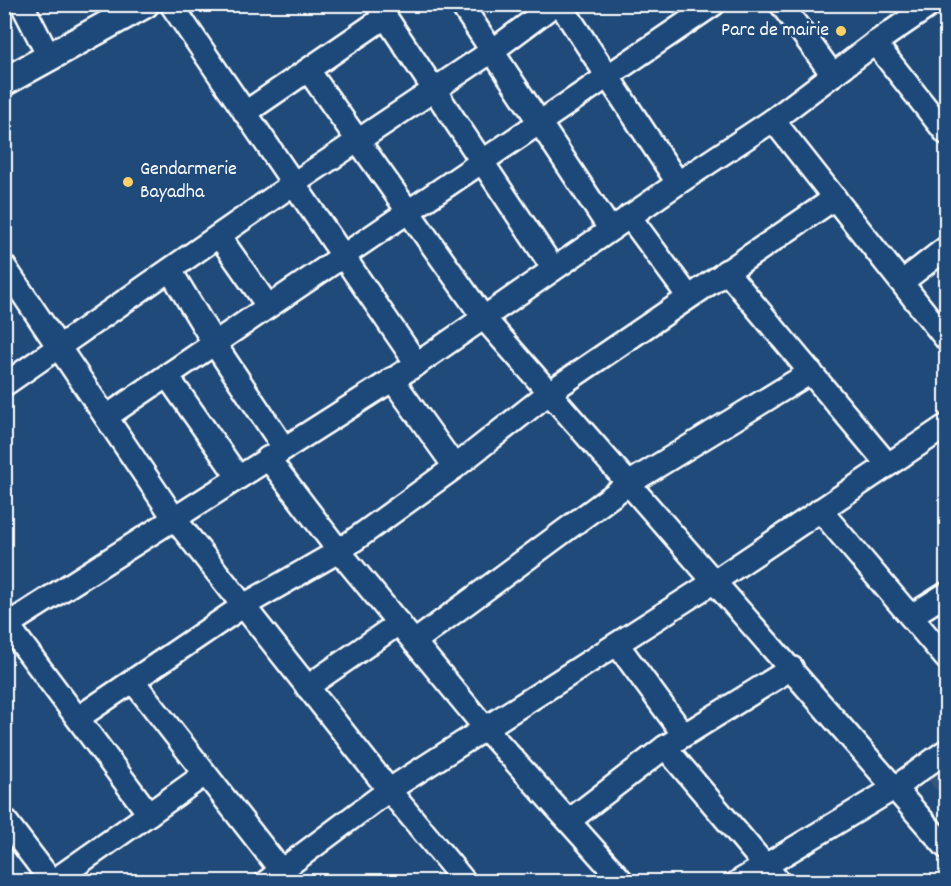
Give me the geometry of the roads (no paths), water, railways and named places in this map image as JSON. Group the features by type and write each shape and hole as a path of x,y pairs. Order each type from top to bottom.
{"street":[{"path":"22,4 50,59"},
{"path":"4,81 50,59 145,4"},
{"path":"171,4 417,364"},
{"path":"461,4 610,229"},
{"path":"4,385 293,184 492,51 555,4"},
{"path":"560,4 678,183"},
{"path":"106,417 481,160 714,4"},
{"path":"781,4 832,75"},
{"path":"149,814 6,624 417,364 553,268 773,120 875,43 932,4"},
{"path":"244,113 308,70 381,11 553,268"},
{"path":"875,43 946,133"},
{"path":"308,70 360,140 483,317 627,484 896,787 946,847"},
{"path":"773,120 946,339"},
{"path":"78,718 243,606 339,551 455,467 550,392 835,198"},
{"path":"629,216 688,296"},
{"path":"219,236 268,306"},
{"path":"902,282 946,248"},
{"path":"4,266 174,518 462,880"},
{"path":"170,270 276,453 339,551 486,729 570,820 623,882"},
{"path":"726,271 888,465"},
{"path":"414,642 627,484 811,372"},
{"path":"168,376 238,477"},
{"path":"392,379 455,467"},
{"path":"134,681 205,774 278,878 389,790 715,581 946,426"},
{"path":"820,510 946,658"},
{"path":"911,616 946,594"},
{"path":"307,687 399,623"},
{"path":"617,644 684,735"},
{"path":"570,820 665,747 792,668"},
{"path":"665,747 779,882"},
{"path":"738,882 764,864 896,787 946,752"},
{"path":"4,819 52,881 205,774"}],"place":[{"name":"Parc de mairie","path":"841,31"},
{"name":"Gendarmerie Bayadha","path":"128,182"}]}
